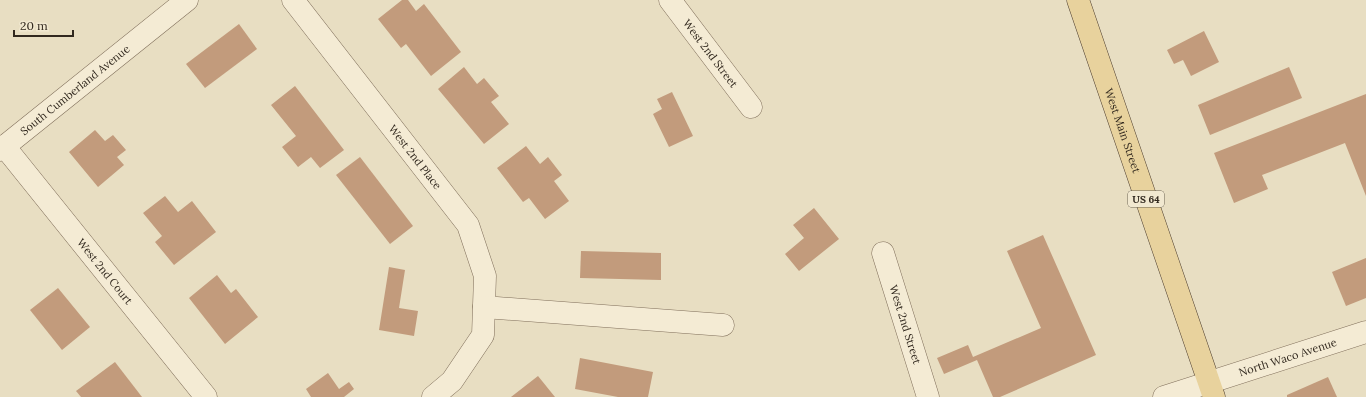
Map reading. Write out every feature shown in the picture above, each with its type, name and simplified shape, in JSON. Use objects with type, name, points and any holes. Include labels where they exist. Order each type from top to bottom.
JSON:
[{"type":"main road","name":"West Main Street","points":[[1078,0],[1211,389]]},
{"type":"street","name":"South Cumberland Avenue","points":[[2,148],[187,0]]},
{"type":"street","name":"West 2nd Place","points":[[293,0],[468,225],[485,276],[483,335],[452,381],[433,397]]},
{"type":"street","name":"West 2nd Street","points":[[670,0],[751,107]]},
{"type":"street","name":"West 2nd Court","points":[[2,148],[206,397]]},
{"type":"street","name":"West 2nd Street","points":[[883,253],[928,397]]},
{"type":"street","points":[[484,307],[723,325]]},
{"type":"street","name":"North Waco Avenue","points":[[1164,397],[1211,389],[1366,332]]},
{"type":"building","points":[[402,0],[408,0],[416,11],[424,4],[461,52],[431,76],[406,44],[401,48],[378,19]]},
{"type":"building","points":[[239,24],[257,49],[205,88],[186,64]]},
{"type":"building","points":[[1204,31],[1219,62],[1191,76],[1183,60],[1174,64],[1167,50]]},
{"type":"building","points":[[464,67],[477,84],[484,78],[499,96],[491,102],[509,124],[484,144],[438,89]]},
{"type":"building","points":[[1289,67],[1302,98],[1210,135],[1198,105]]},
{"type":"building","points":[[295,86],[344,150],[320,168],[311,157],[298,167],[282,147],[296,136],[271,105]]},
{"type":"building","points":[[672,92],[693,136],[669,147],[653,114],[662,109],[657,99]]},
{"type":"building","points":[[1366,94],[1366,196],[1345,143],[1262,175],[1268,189],[1234,203],[1214,153]]},
{"type":"building","points":[[95,130],[105,141],[113,135],[126,150],[117,157],[124,165],[98,187],[69,152]]},
{"type":"building","points":[[526,146],[540,164],[548,157],[562,175],[554,181],[569,201],[545,219],[529,198],[523,202],[497,168]]},
{"type":"building","points":[[360,157],[413,226],[390,244],[336,175]]},
{"type":"building","points":[[165,196],[178,212],[192,201],[216,232],[174,265],[155,242],[162,236],[143,213]]},
{"type":"building","points":[[814,208],[839,239],[799,271],[785,254],[804,238],[793,225]]},
{"type":"building","points":[[1043,235],[1096,355],[1000,397],[993,397],[977,360],[944,374],[937,358],[968,345],[973,357],[1041,328],[1007,251]]},
{"type":"building","points":[[581,251],[661,253],[661,280],[580,278]]},
{"type":"building","points":[[1366,258],[1366,298],[1346,306],[1332,272]]},
{"type":"building","points":[[389,267],[405,270],[399,308],[418,311],[414,336],[379,330]]},
{"type":"building","points":[[217,275],[231,293],[236,289],[258,317],[225,344],[189,298]]},
{"type":"building","points":[[58,288],[90,327],[62,350],[30,310]]},
{"type":"building","points":[[580,358],[653,372],[648,397],[618,397],[575,389]]},
{"type":"building","points":[[115,362],[142,397],[81,397],[76,391]]},
{"type":"building","points":[[328,373],[339,389],[349,382],[354,389],[344,397],[311,397],[306,389]]},
{"type":"building","points":[[538,376],[555,397],[511,397]]},
{"type":"building","points":[[1328,377],[1337,397],[1287,397],[1287,395]]}]
